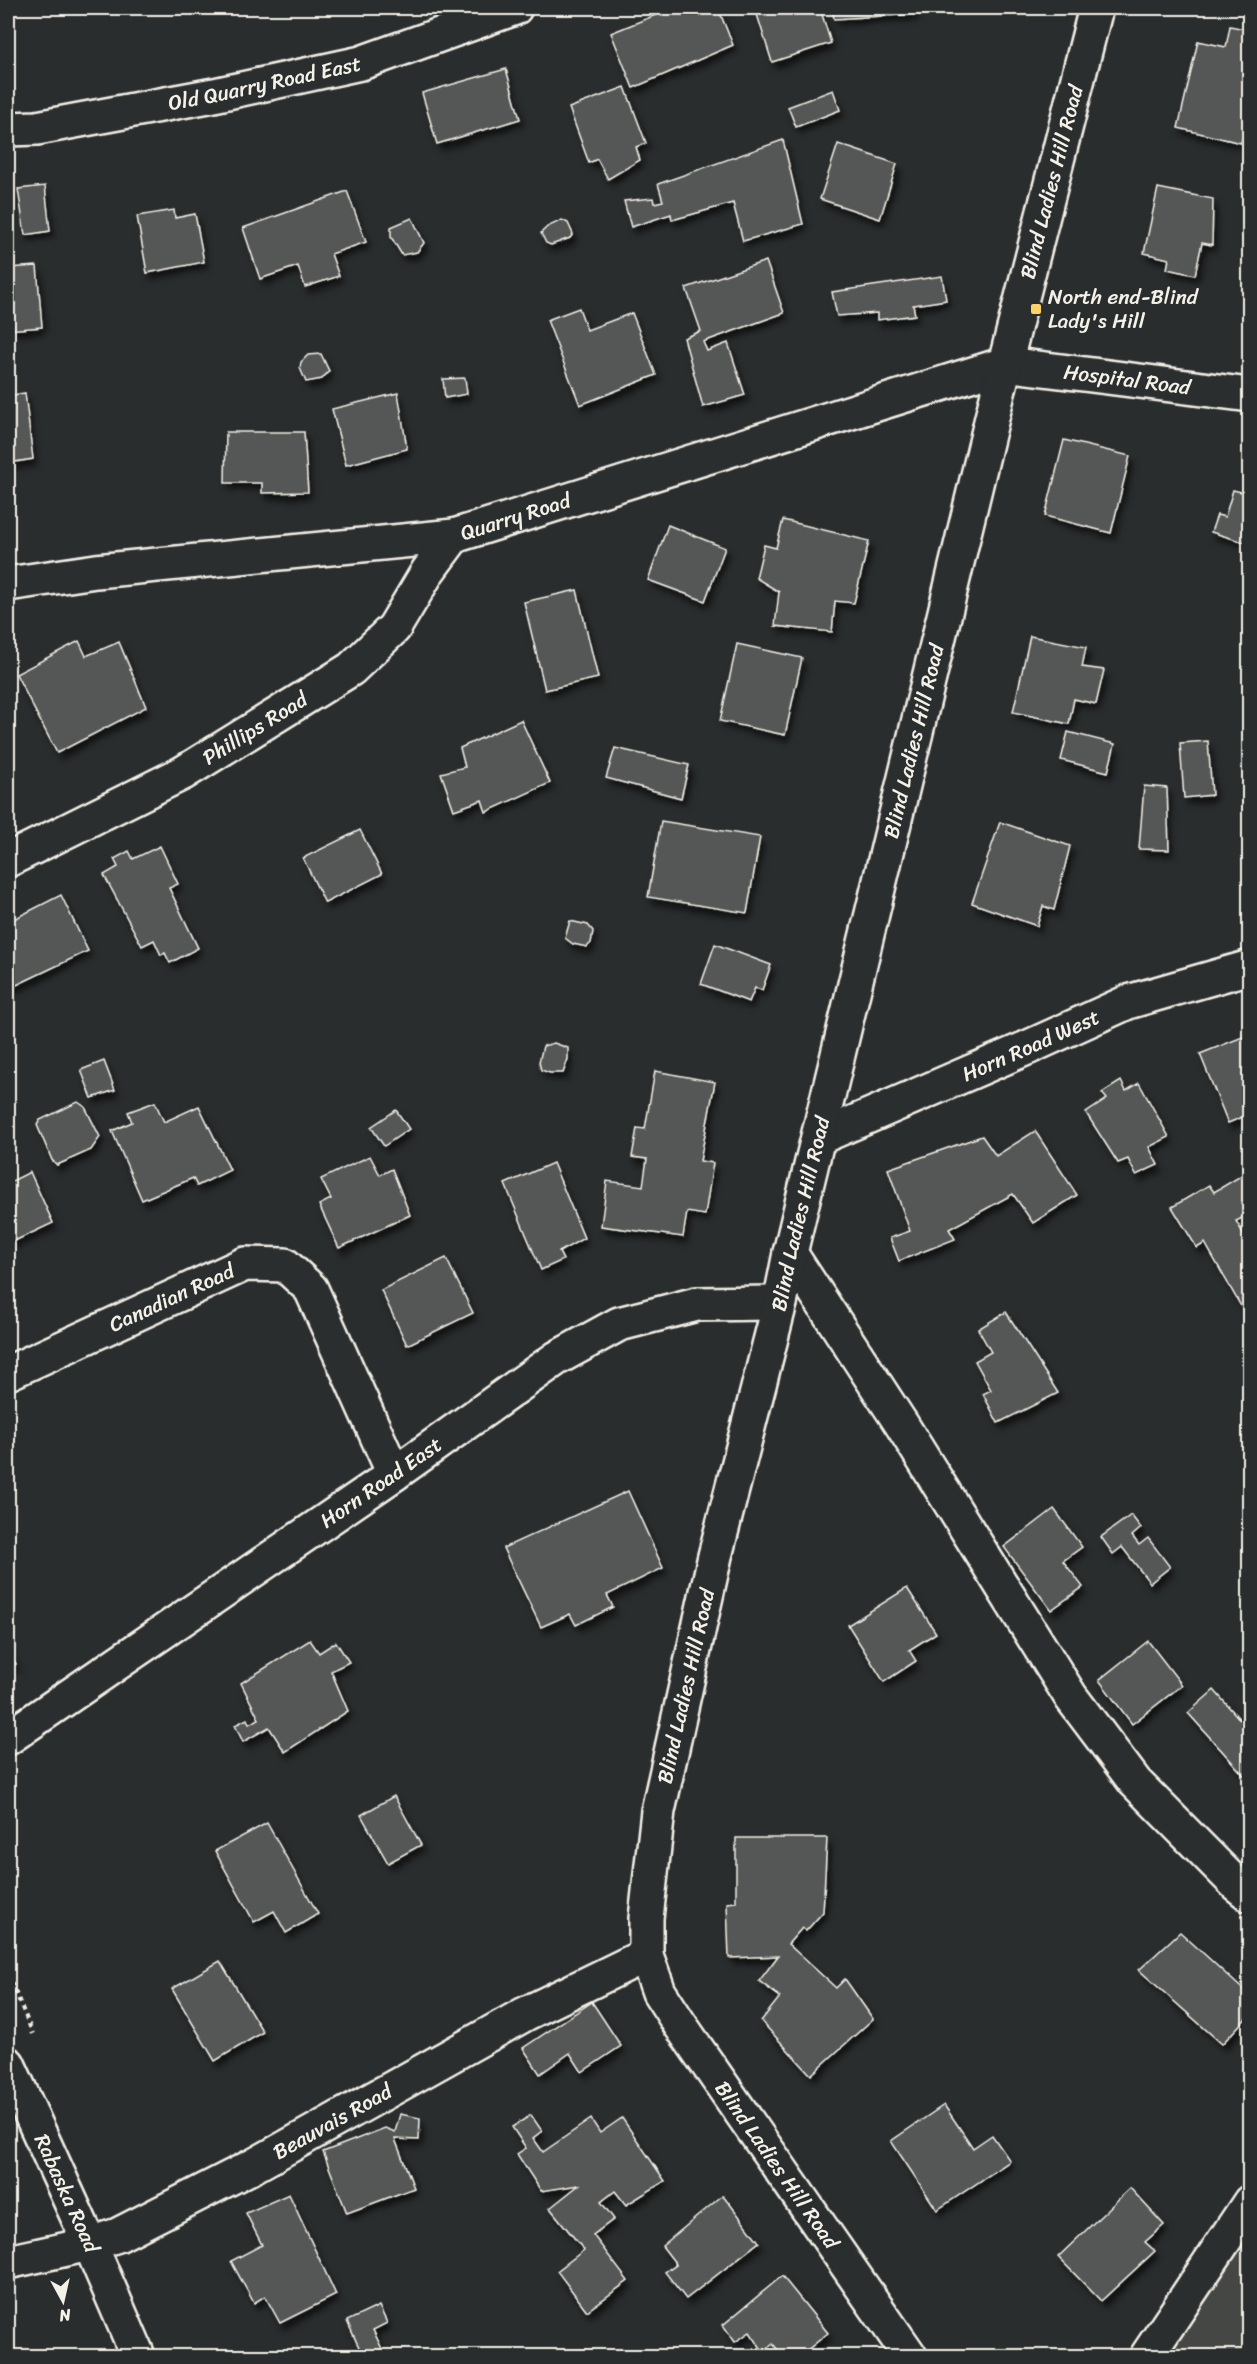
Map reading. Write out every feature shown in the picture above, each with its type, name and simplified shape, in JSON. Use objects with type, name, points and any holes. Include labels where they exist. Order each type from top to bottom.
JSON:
[{"type":"street","name":"Old Quarry Road East","points":[[8,129],[37,128],[214,95],[361,63],[515,8]]},
{"type":"street","name":"Blind Ladies Hill Road","points":[[910,2356],[678,2023],[659,1992],[646,1955],[646,1918],[658,1811],[715,1556],[780,1303],[790,1252],[1005,364],[1096,8]]},
{"type":"street","name":"Hospital Road","points":[[1005,364],[1250,395]]},
{"type":"street","name":"Quarry Road","points":[[8,584],[96,571],[454,536],[1005,364]]},
{"type":"street","name":"Phillips Road","points":[[8,860],[183,773],[351,669],[394,628],[428,571],[454,536]]},
{"type":"street","name":"Horn Road West","points":[[818,1137],[1128,1002],[1250,967]]},
{"type":"street","points":[[790,1252],[902,1425],[1071,1697],[1135,1782],[1236,1884],[1250,1895]]},
{"type":"street","name":"Canadian Road","points":[[8,1374],[245,1264],[285,1265],[311,1289],[394,1474]]},
{"type":"street","name":"Horn Road East","points":[[8,1738],[394,1474],[557,1358],[619,1324],[697,1304],[780,1303]]},
{"type":"street","name":"Beauvais Road","points":[[8,2262],[90,2244],[118,2235],[255,2165],[525,2014],[646,1955]]},
{"type":"street","name":"Rabaska Road","points":[[8,2064],[138,2356]]},
{"type":"street","points":[[1147,2356],[1250,2202]]},
{"type":"shaded area","points":[[1249,2202],[1249,2356],[1147,2356]]},
{"type":"building","points":[[673,8],[718,8],[733,45],[633,88],[611,33]]},
{"type":"building","points":[[755,8],[820,8],[831,43],[772,62]]},
{"type":"building","points":[[832,8],[914,8],[915,14],[834,19]]},
{"type":"building","points":[[1230,26],[1250,30],[1250,108],[1241,143],[1178,128],[1198,41],[1226,47]]},
{"type":"building","points":[[506,69],[520,119],[437,144],[422,93]]},
{"type":"building","points":[[625,87],[646,143],[636,147],[640,160],[608,179],[597,159],[589,163],[569,108]]},
{"type":"building","points":[[833,90],[840,110],[796,127],[788,107]]},
{"type":"building","points":[[783,140],[803,224],[743,241],[733,203],[672,220],[671,214],[631,227],[624,201],[653,198],[654,203],[663,201],[658,184]]},
{"type":"building","points":[[838,144],[897,164],[880,219],[820,199]]},
{"type":"building","points":[[45,186],[50,231],[25,235],[18,189]]},
{"type":"building","points":[[1158,188],[1213,199],[1212,245],[1202,243],[1195,275],[1167,269],[1169,259],[1144,253]]},
{"type":"building","points":[[347,191],[366,242],[331,254],[339,276],[305,287],[298,266],[260,279],[243,228]]},
{"type":"building","points":[[174,210],[175,218],[195,214],[204,262],[147,273],[137,216]]},
{"type":"building","points":[[412,218],[424,243],[417,252],[402,255],[391,237],[391,227]]},
{"type":"building","points":[[562,220],[568,223],[573,234],[570,238],[551,245],[546,243],[541,233],[547,227]]},
{"type":"building","points":[[766,261],[784,313],[703,342],[707,351],[728,343],[745,395],[703,407],[684,338],[701,331],[686,288]]},
{"type":"building","points":[[37,266],[42,327],[8,330],[8,268]]},
{"type":"building","points":[[942,276],[946,300],[913,305],[915,315],[877,320],[877,313],[837,316],[832,292]]},
{"type":"building","points":[[579,308],[587,330],[632,313],[656,375],[580,405],[547,320]]},
{"type":"building","points":[[321,354],[329,371],[322,379],[306,382],[300,368],[301,362],[308,355]]},
{"type":"building","points":[[465,378],[467,394],[445,398],[443,379]]},
{"type":"building","points":[[25,393],[33,459],[8,463],[8,396]]},
{"type":"building","points":[[398,393],[407,449],[346,465],[332,409]]},
{"type":"building","points":[[226,432],[304,432],[308,492],[262,493],[262,483],[225,483]]},
{"type":"building","points":[[1064,440],[1130,456],[1111,533],[1045,516]]},
{"type":"building","points":[[1233,490],[1250,494],[1250,544],[1211,532],[1217,515],[1225,517]]},
{"type":"building","points":[[783,520],[869,541],[854,603],[835,601],[832,632],[775,626],[779,592],[756,578],[764,545],[776,548]]},
{"type":"building","points":[[668,525],[725,548],[705,601],[648,580]]},
{"type":"building","points":[[577,590],[598,678],[545,690],[524,602]]},
{"type":"building","points":[[1030,636],[1086,647],[1082,667],[1104,670],[1096,704],[1074,699],[1069,724],[1013,712]]},
{"type":"building","points":[[79,641],[86,656],[119,642],[146,707],[57,753],[16,674]]},
{"type":"building","points":[[737,644],[802,658],[785,735],[720,721]]},
{"type":"building","points":[[521,720],[550,783],[486,812],[482,800],[454,810],[441,773],[465,767],[460,748]]},
{"type":"building","points":[[1068,732],[1115,744],[1108,772],[1061,760]]},
{"type":"building","points":[[1208,741],[1212,795],[1184,798],[1180,743]]},
{"type":"building","points":[[615,748],[689,765],[681,798],[606,778]]},
{"type":"building","points":[[1144,786],[1167,788],[1169,850],[1139,849]]},
{"type":"building","points":[[661,821],[760,837],[747,913],[648,897]]},
{"type":"building","points":[[1000,822],[1070,846],[1054,910],[1043,906],[1037,926],[972,903]]},
{"type":"building","points":[[360,830],[382,874],[325,903],[303,858]]},
{"type":"building","points":[[1250,833],[1250,857],[1244,835]]},
{"type":"building","points":[[160,846],[178,884],[169,888],[198,948],[170,963],[165,953],[161,955],[154,940],[142,946],[104,875],[118,867],[114,859],[129,851],[133,859]]},
{"type":"building","points":[[61,895],[88,951],[8,989],[8,922]]},
{"type":"building","points":[[570,921],[588,925],[593,931],[591,943],[587,947],[573,944],[565,938]]},
{"type":"building","points":[[715,944],[771,965],[762,990],[755,988],[749,1002],[701,984]]},
{"type":"building","points":[[1250,1034],[1250,1114],[1228,1123],[1200,1054]]},
{"type":"building","points":[[554,1043],[568,1048],[568,1059],[563,1073],[541,1070],[539,1062],[543,1046]]},
{"type":"building","points":[[104,1061],[115,1090],[92,1098],[81,1070]]},
{"type":"building","points":[[655,1071],[715,1082],[700,1161],[713,1163],[705,1215],[687,1212],[683,1237],[601,1226],[607,1181],[643,1186],[647,1159],[632,1157],[637,1128],[645,1129]]},
{"type":"building","points":[[1121,1081],[1126,1091],[1139,1083],[1169,1137],[1149,1147],[1158,1165],[1136,1175],[1128,1159],[1118,1163],[1086,1113],[1107,1099],[1102,1093]]},
{"type":"building","points":[[78,1102],[85,1107],[100,1137],[91,1150],[57,1165],[52,1160],[37,1125],[40,1120]]},
{"type":"building","points":[[155,1102],[164,1122],[199,1106],[230,1170],[197,1186],[193,1178],[142,1200],[112,1131],[132,1122],[128,1112]]},
{"type":"building","points":[[396,1110],[409,1129],[384,1146],[371,1127]]},
{"type":"building","points":[[1035,1131],[1077,1195],[1033,1223],[1013,1194],[949,1229],[955,1239],[899,1261],[890,1238],[910,1231],[888,1169],[982,1136],[996,1156]]},
{"type":"building","points":[[370,1156],[380,1175],[392,1169],[410,1215],[339,1248],[319,1205],[331,1199],[321,1179]]},
{"type":"building","points":[[553,1163],[584,1238],[559,1252],[563,1260],[541,1270],[505,1184]]},
{"type":"building","points":[[1249,1171],[1250,1214],[1236,1221],[1250,1245],[1250,1313],[1246,1315],[1205,1243],[1197,1248],[1172,1207],[1209,1185],[1214,1192]]},
{"type":"building","points":[[30,1172],[53,1223],[8,1244],[8,1183]]},
{"type":"building","points":[[446,1258],[473,1313],[407,1345],[381,1290]]},
{"type":"building","points":[[1006,1312],[1058,1393],[998,1423],[983,1394],[991,1390],[975,1361],[991,1352],[978,1329]]},
{"type":"building","points":[[628,1491],[663,1568],[607,1595],[613,1607],[576,1625],[570,1614],[541,1627],[503,1548]]},
{"type":"building","points":[[1054,1509],[1082,1547],[1063,1561],[1083,1587],[1051,1610],[1004,1547]]},
{"type":"building","points":[[1131,1515],[1141,1528],[1132,1536],[1139,1545],[1148,1538],[1170,1567],[1150,1583],[1122,1547],[1113,1554],[1101,1537]]},
{"type":"building","points":[[907,1588],[936,1633],[909,1650],[916,1661],[884,1682],[848,1625]]},
{"type":"building","points":[[310,1640],[319,1653],[336,1642],[349,1662],[331,1671],[348,1711],[285,1752],[269,1727],[243,1742],[235,1725],[247,1719],[249,1724],[259,1719],[241,1683]]},
{"type":"building","points":[[1148,1641],[1182,1685],[1132,1724],[1099,1680]]},
{"type":"building","points":[[8,1650],[16,1664],[8,1669]]},
{"type":"building","points":[[1214,1690],[1250,1731],[1250,1782],[1188,1713]]},
{"type":"building","points":[[394,1796],[421,1845],[388,1863],[361,1815]]},
{"type":"building","points":[[267,1823],[318,1914],[286,1933],[274,1911],[254,1922],[215,1851]]},
{"type":"building","points":[[736,1838],[827,1838],[823,1912],[806,1931],[802,1928],[788,1944],[836,1988],[845,1979],[873,2019],[811,2075],[761,2021],[780,1997],[759,1981],[778,1956],[729,1958],[727,1903],[736,1902]]},
{"type":"building","points":[[1180,1932],[1250,1996],[1250,2014],[1222,2044],[1139,1970]]},
{"type":"building","points":[[220,1961],[263,2032],[215,2061],[172,1989]]},
{"type":"building","points":[[592,2002],[621,2046],[582,2072],[570,2053],[540,2074],[523,2048]]},
{"type":"building","points":[[944,2105],[973,2148],[992,2135],[1010,2161],[937,2210],[891,2141]]},
{"type":"building","points":[[400,2114],[420,2118],[419,2140],[395,2139],[414,2188],[347,2213],[323,2152],[385,2128],[395,2132]]},
{"type":"building","points":[[531,2115],[542,2131],[533,2138],[543,2152],[591,2119],[600,2133],[622,2118],[665,2181],[626,2205],[615,2191],[601,2202],[614,2219],[593,2235],[628,2281],[587,2311],[557,2271],[584,2250],[550,2208],[579,2185],[541,2191],[517,2154],[526,2148],[512,2127]]},
{"type":"building","points":[[1130,2188],[1164,2225],[1145,2242],[1155,2251],[1101,2301],[1058,2257]]},
{"type":"building","points":[[289,2194],[336,2295],[280,2323],[265,2296],[254,2303],[231,2261],[262,2245],[246,2213]]},
{"type":"building","points":[[723,2195],[759,2242],[686,2299],[665,2272],[676,2264],[662,2246]]},
{"type":"building","points":[[782,2276],[828,2333],[800,2356],[783,2356],[773,2344],[763,2351],[750,2332],[735,2342],[723,2325]]},
{"type":"building","points":[[379,2306],[387,2323],[373,2330],[384,2353],[377,2356],[363,2356],[347,2321]]},
{"type":"place","name":"North end-Blind Lady's Hill","points":[[1036,309]]}]
